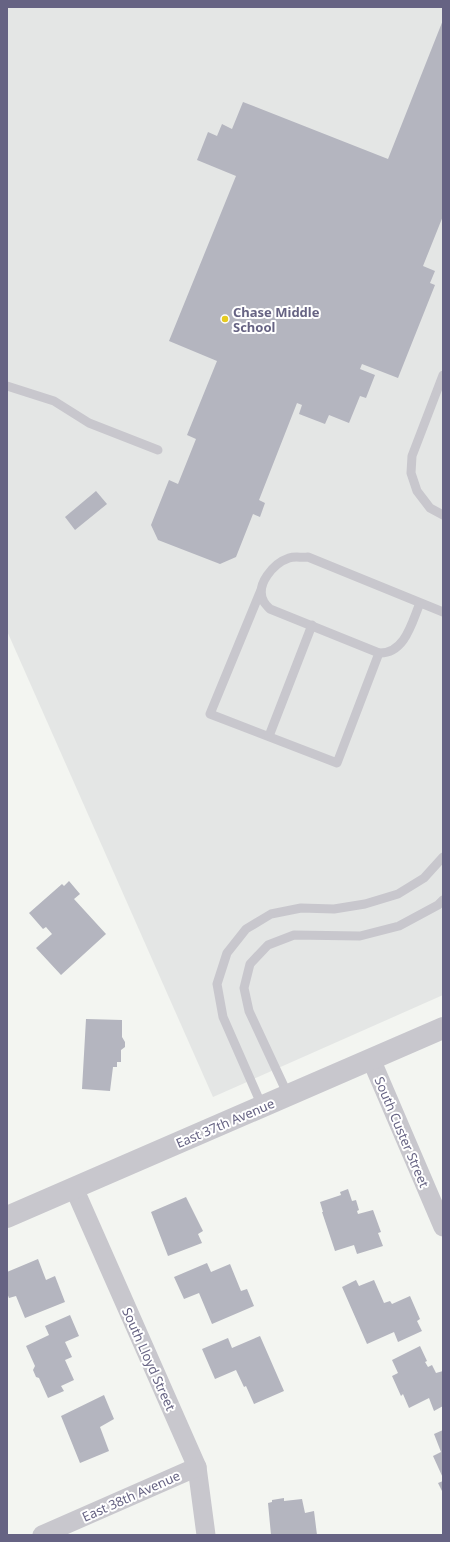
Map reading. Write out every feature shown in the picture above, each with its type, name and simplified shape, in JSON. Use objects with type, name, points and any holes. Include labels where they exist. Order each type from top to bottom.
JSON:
[{"type":"street","name":"East 37th Avenue","points":[[7,1217],[443,1028]]},
{"type":"street","name":"South Custer Street","points":[[371,1059],[443,1227]]},
{"type":"street","name":"South Lloyd Street","points":[[74,1188],[197,1467],[206,1535]]},
{"type":"street","name":"East 38th Avenue","points":[[42,1535],[197,1467]]},
{"type":"lane","points":[[443,375],[412,456],[411,473],[417,491],[430,508],[443,515]]},
{"type":"lane","points":[[7,386],[54,401],[89,423],[158,450]]},
{"type":"lane","points":[[380,653],[337,763],[210,714],[266,577],[276,566],[290,558],[308,557],[443,612]]},
{"type":"lane","points":[[261,590],[263,602],[270,608],[380,653],[388,653],[396,649],[404,639],[420,603]]},
{"type":"lane","points":[[269,736],[312,625]]},
{"type":"lane","points":[[262,1106],[223,1017],[217,984],[227,952],[246,930],[271,914],[302,908],[334,908],[350,906],[398,894],[424,878],[443,857]]},
{"type":"lane","points":[[288,1096],[249,1011],[244,988],[250,964],[268,945],[294,935],[360,936],[400,926],[438,905],[443,900]]},
{"type":"shaded area","name":"Chase Middle School","points":[[7,7],[443,7],[443,995],[213,1097],[7,631]]},
{"type":"building","points":[[443,20],[443,216],[423,266],[435,271],[430,283],[435,285],[398,378],[362,364],[360,369],[375,375],[366,398],[360,396],[349,423],[329,415],[325,424],[299,414],[302,405],[297,403],[259,500],[265,503],[260,517],[253,514],[236,557],[220,564],[158,540],[151,525],[169,480],[178,484],[196,439],[187,435],[217,361],[169,341],[236,176],[197,160],[208,132],[217,136],[222,124],[232,129],[243,102],[388,159]]},
{"type":"building","points":[[96,491],[107,504],[75,530],[65,517]]},
{"type":"building","points":[[69,881],[80,894],[74,899],[106,934],[61,975],[36,948],[52,934],[46,927],[43,929],[29,913],[62,884],[64,886]]},
{"type":"building","points":[[86,1019],[122,1020],[122,1037],[125,1042],[125,1047],[121,1050],[121,1062],[117,1062],[117,1067],[113,1067],[110,1091],[82,1089]]},
{"type":"building","points":[[348,1189],[352,1201],[356,1200],[359,1210],[357,1211],[358,1214],[373,1210],[381,1232],[378,1233],[383,1246],[357,1254],[354,1245],[335,1251],[320,1202],[341,1195],[340,1192]]},
{"type":"building","points":[[186,1197],[203,1231],[198,1234],[202,1243],[168,1256],[151,1212]]},
{"type":"building","points":[[38,1259],[46,1280],[55,1276],[65,1302],[25,1318],[16,1296],[9,1298],[7,1293],[7,1272]]},
{"type":"building","points":[[207,1263],[211,1272],[230,1264],[241,1291],[247,1289],[254,1306],[212,1324],[199,1293],[184,1299],[174,1277]]},
{"type":"building","points":[[356,1280],[359,1286],[374,1280],[384,1303],[390,1301],[392,1304],[410,1296],[420,1319],[417,1321],[422,1331],[398,1342],[394,1332],[367,1344],[342,1287]]},
{"type":"building","points":[[70,1315],[79,1336],[65,1342],[72,1357],[65,1360],[74,1380],[61,1386],[64,1391],[48,1398],[39,1378],[36,1377],[33,1370],[35,1366],[26,1346],[49,1335],[45,1326]]},
{"type":"building","points":[[260,1336],[284,1391],[254,1404],[246,1386],[244,1387],[236,1370],[215,1379],[202,1349],[228,1338],[232,1348]]},
{"type":"building","points":[[420,1346],[427,1361],[425,1362],[428,1367],[432,1365],[436,1373],[443,1371],[443,1406],[434,1411],[429,1398],[409,1408],[403,1394],[401,1396],[392,1376],[398,1373],[392,1360]]},
{"type":"building","points":[[104,1395],[114,1419],[100,1427],[109,1451],[80,1463],[61,1416]]},
{"type":"building","points":[[443,1430],[443,1478],[433,1456],[441,1452],[434,1434]]},
{"type":"building","points":[[443,1481],[443,1493],[438,1483]]},
{"type":"building","points":[[284,1498],[284,1501],[302,1499],[305,1513],[314,1511],[317,1535],[271,1535],[268,1503],[272,1502],[272,1500]]},
{"type":"place","name":"Chase Middle School","points":[[225,319]]}]
